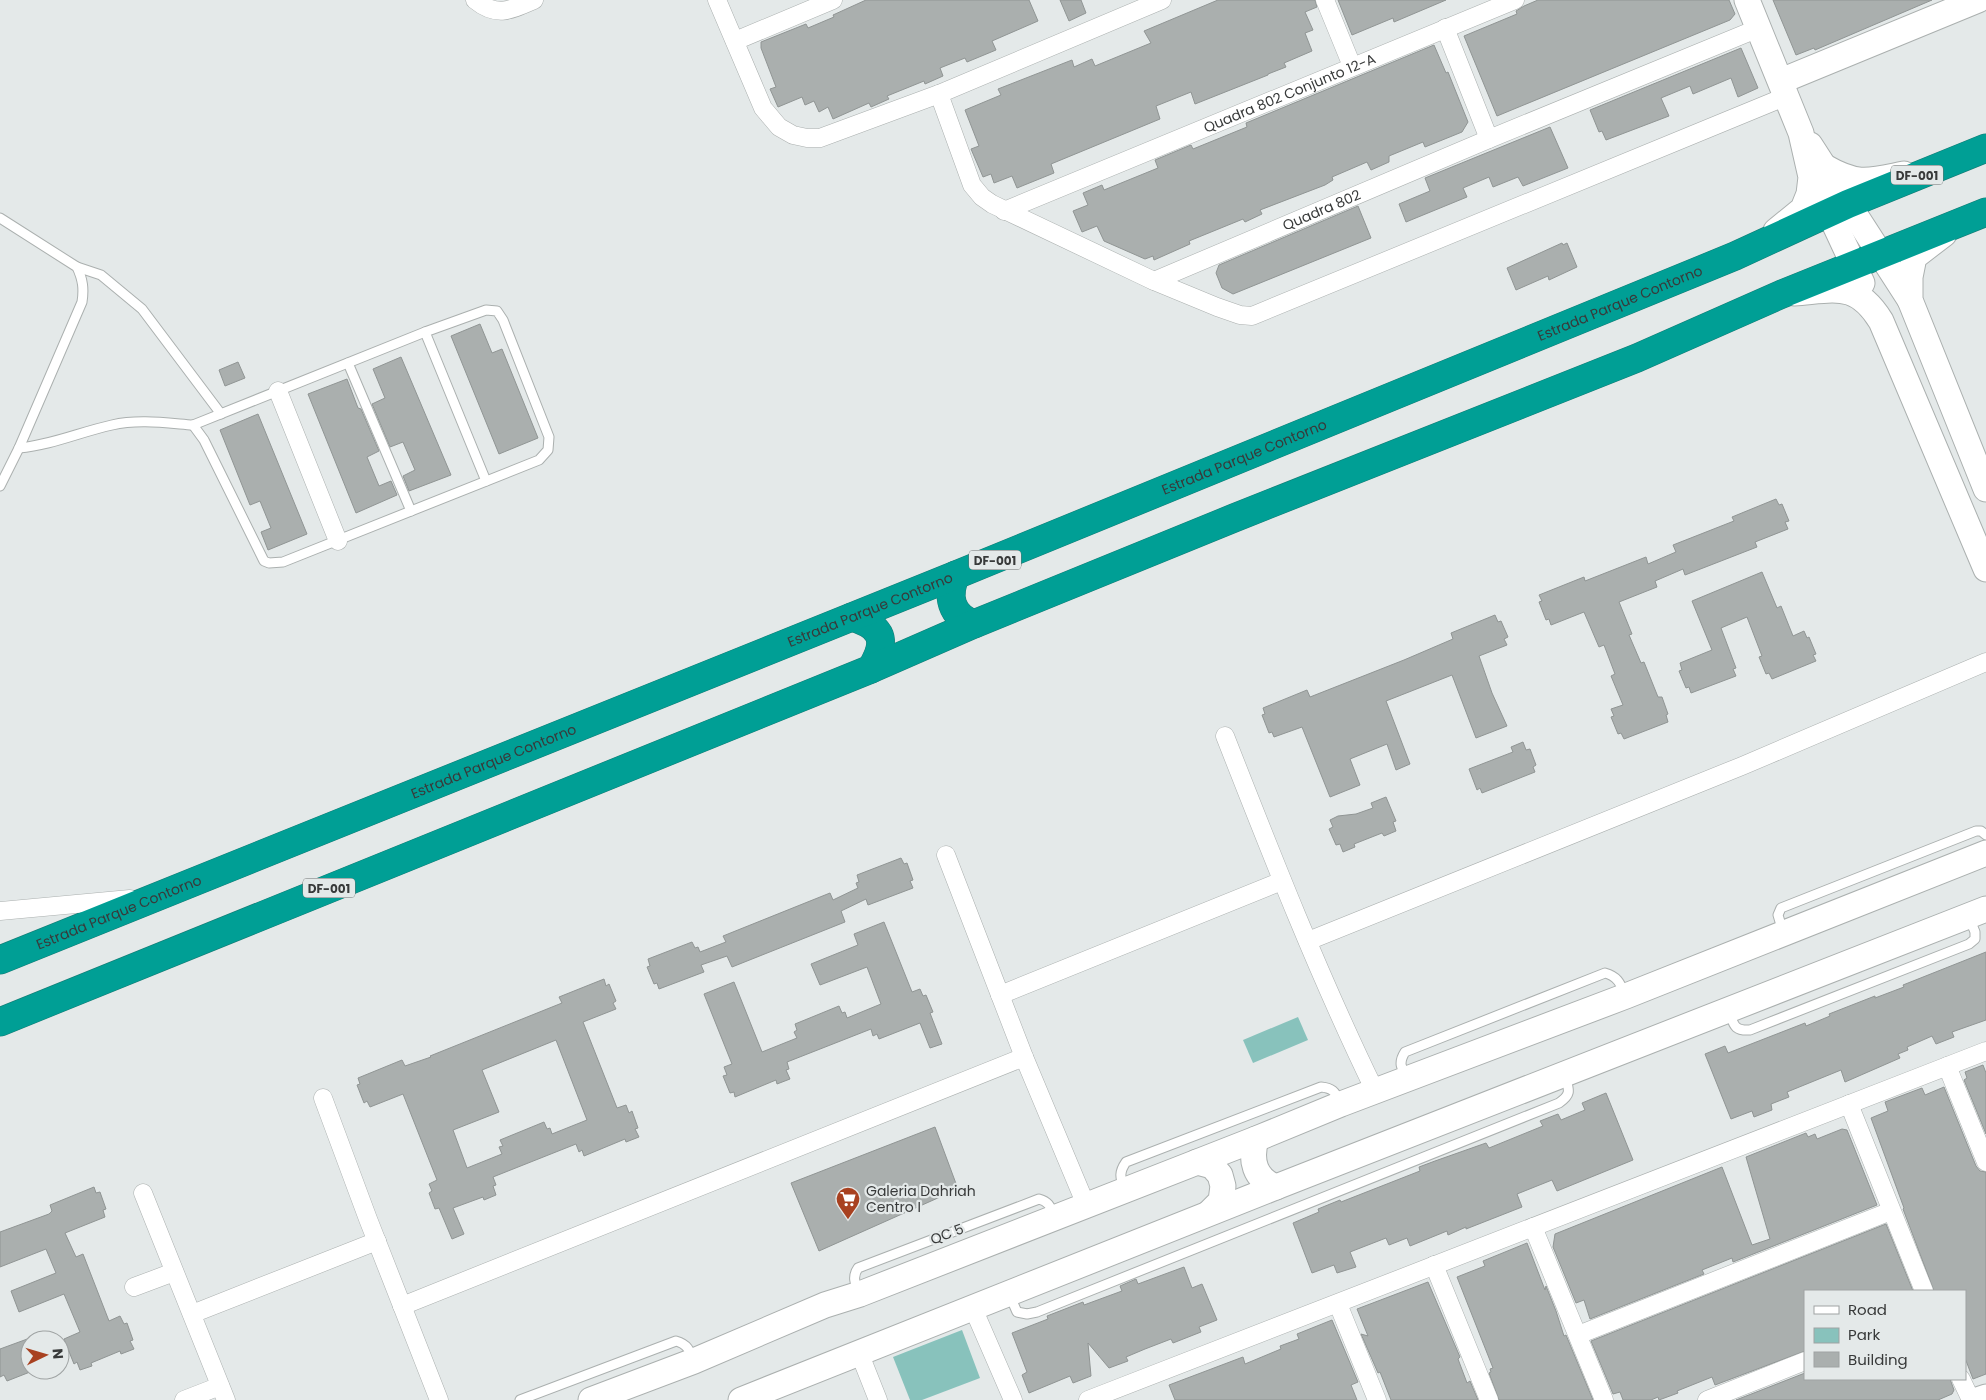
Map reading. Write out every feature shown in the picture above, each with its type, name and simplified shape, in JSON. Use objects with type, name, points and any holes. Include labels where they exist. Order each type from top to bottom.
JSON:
[{"type":"highway","name":"Estrada Parque Contorno","points":[[0,960],[956,576],[1726,259],[1931,169],[1986,148]]},
{"type":"highway","name":"DF-001","points":[[0,1022],[871,669],[974,624],[1243,514],[1638,358],[1782,294],[1986,212]]},
{"type":"highway","points":[[956,576],[951,593],[954,610],[960,617],[974,624]]},
{"type":"highway","points":[[852,617],[868,622],[878,632],[881,639],[878,658],[871,669]]},
{"type":"main road","points":[[1747,0],[1801,132],[1817,168],[1839,209],[1854,266],[1873,307],[1882,321],[1986,569]]},
{"type":"main road","points":[[1784,88],[1978,0]]},
{"type":"main road","points":[[1817,168],[1856,181],[1873,180],[1931,169]]},
{"type":"main road","points":[[1761,243],[1803,209],[1817,168]]},
{"type":"main road","points":[[1839,209],[1881,255],[1910,300],[1986,489]]},
{"type":"main road","points":[[1910,300],[1910,277],[1914,257],[1957,224]]},
{"type":"main road","points":[[1782,294],[1845,289],[1862,298],[1873,307]]},
{"type":"main road","points":[[591,1400],[694,1361],[825,1304],[860,1294],[1125,1191],[1341,1104],[1626,996],[1986,853]]},
{"type":"main road","points":[[741,1400],[1210,1212],[1977,912]]},
{"type":"main road","points":[[1256,1139],[1252,1153],[1259,1175],[1265,1183],[1276,1186]]},
{"type":"main road","points":[[1197,1162],[1212,1166],[1220,1175],[1222,1186],[1221,1201],[1210,1212]]},
{"type":"main road","points":[[1977,1400],[1986,1397]]},
{"type":"street","points":[[475,0],[481,5],[498,12],[510,11],[534,0]]},
{"type":"street","points":[[717,0],[763,108],[779,128],[807,138],[820,138],[939,94],[1162,0]]},
{"type":"street","points":[[735,41],[833,0]]},
{"type":"street","points":[[1325,0],[1352,66]]},
{"type":"street","name":"Quadra 802 Conjunto 12-A","points":[[1004,211],[1515,0]]},
{"type":"street","points":[[1445,28],[1489,138],[1759,28]]},
{"type":"street","points":[[939,94],[972,185],[982,197],[1004,211],[1154,281],[1224,310],[1240,315],[1252,316],[1784,88]]},
{"type":"street","name":"Quadra 802","points":[[1154,281],[1489,138]]},
{"type":"street","points":[[278,391],[338,541]]},
{"type":"street","points":[[1308,941],[1742,766],[1986,662]]},
{"type":"street","points":[[1226,736],[1282,881],[1336,1012],[1375,1091]]},
{"type":"street","points":[[946,855],[1024,1057],[1086,1205]]},
{"type":"street","points":[[1000,995],[1282,881]]},
{"type":"street","points":[[0,911],[155,897]]},
{"type":"street","points":[[1088,1400],[1986,1051]]},
{"type":"street","points":[[402,1306],[1024,1057]]},
{"type":"street","points":[[1947,1066],[1986,1162]]},
{"type":"street","points":[[323,1098],[439,1400]]},
{"type":"street","points":[[1848,1104],[1924,1290]]},
{"type":"street","points":[[143,1192],[223,1393],[184,1400]]},
{"type":"street","points":[[1578,1335],[1891,1211]]},
{"type":"street","points":[[1533,1227],[1604,1400]]},
{"type":"street","points":[[192,1314],[377,1241]]},
{"type":"street","points":[[1434,1265],[1489,1400]]},
{"type":"street","points":[[134,1287],[174,1272]]},
{"type":"street","points":[[1338,1304],[1377,1400]]},
{"type":"street","points":[[973,1308],[1013,1400]]},
{"type":"street","points":[[859,1352],[878,1400]]},
{"type":"street","points":[[1707,1400],[1804,1361]]},
{"type":"street","points":[[1962,1380],[1971,1400]]},
{"type":"lane","points":[[0,218],[77,267],[101,274],[142,309],[221,414]]},
{"type":"lane","points":[[0,486],[19,448],[82,302],[84,288],[82,277],[77,267]]},
{"type":"lane","points":[[19,448],[42,446],[126,422],[193,425],[425,332],[486,310],[497,311],[503,320],[549,437],[548,450],[539,460],[283,562],[269,563],[264,561],[204,440],[193,425]]},
{"type":"lane","points":[[425,332],[486,481]]},
{"type":"lane","points":[[348,363],[411,511]]},
{"type":"lane","points":[[1784,933],[1778,916],[1781,908],[1976,831],[1981,831],[1986,835]]},
{"type":"lane","points":[[1008,1294],[1017,1312],[1027,1314],[1037,1312],[1559,1104],[1567,1098],[1569,1090],[1564,1074]]},
{"type":"lane","points":[[1125,1191],[1120,1177],[1120,1169],[1126,1162],[1320,1087],[1330,1088],[1336,1093],[1341,1104]]},
{"type":"lane","points":[[520,1400],[676,1341],[683,1343],[689,1348],[694,1361]]},
{"type":"green space","points":[[1298,1017],[1308,1040],[1253,1063],[1243,1040]]},
{"type":"green space","points":[[962,1330],[980,1378],[922,1400],[910,1400],[893,1357]]},
{"type":"building","points":[[866,0],[1029,0],[1038,21],[992,41],[996,50],[967,62],[965,58],[940,68],[943,76],[925,84],[924,81],[887,96],[889,99],[871,107],[869,103],[833,119],[828,107],[819,112],[814,101],[805,105],[802,97],[778,107],[770,89],[776,87],[761,48],[761,42],[806,24],[808,28]]},
{"type":"building","points":[[1060,0],[1081,0],[1086,13],[1069,21]]},
{"type":"building","points":[[1218,0],[1315,0],[1317,7],[1305,12],[1313,30],[1305,33],[1312,51],[1284,63],[1286,67],[1195,104],[1191,92],[1156,106],[1160,119],[1051,164],[1054,173],[1017,188],[1012,176],[994,183],[991,174],[983,177],[971,149],[979,146],[965,110],[1001,95],[998,89],[1072,60],[1074,67],[1092,59],[1095,66],[1151,43],[1144,31]]},
{"type":"building","points":[[1338,0],[1446,0],[1394,22],[1393,18],[1352,35]]},
{"type":"building","points":[[1538,0],[1729,0],[1735,14],[1730,20],[1497,116],[1464,36],[1517,14],[1516,11]]},
{"type":"building","points":[[1773,0],[1932,0],[1815,50],[1814,48],[1796,55]]},
{"type":"building","points":[[1434,45],[1446,73],[1448,72],[1468,122],[1462,132],[1425,147],[1423,142],[1389,156],[1389,162],[1371,170],[1367,162],[1332,177],[1333,180],[1325,185],[1260,210],[1262,214],[1245,222],[1243,219],[1189,241],[1190,244],[1154,260],[1153,256],[1145,259],[1104,241],[1097,226],[1082,232],[1073,211],[1088,205],[1083,193],[1102,185],[1104,190],[1158,168],[1155,160],[1191,145],[1193,149],[1247,127],[1246,123]]},
{"type":"building","points":[[1741,48],[1758,88],[1738,97],[1731,78],[1693,94],[1690,86],[1661,98],[1669,116],[1606,140],[1602,131],[1599,132],[1590,110]]},
{"type":"building","points":[[1550,127],[1568,168],[1523,186],[1518,177],[1493,187],[1489,177],[1463,188],[1467,197],[1406,222],[1399,204],[1430,191],[1425,178]]},
{"type":"building","points":[[1358,206],[1371,238],[1233,294],[1222,288],[1216,273],[1219,265]]},
{"type":"building","points":[[1562,243],[1563,245],[1567,243],[1577,267],[1549,280],[1548,276],[1516,290],[1507,268]]},
{"type":"building","points":[[480,324],[492,353],[502,349],[538,438],[499,454],[451,336]]},
{"type":"building","points":[[401,357],[451,475],[409,491],[403,476],[415,470],[403,442],[390,447],[372,404],[385,398],[373,369]]},
{"type":"building","points":[[238,362],[245,378],[225,386],[219,370]]},
{"type":"building","points":[[347,379],[358,408],[361,409],[379,451],[367,457],[379,486],[391,481],[397,495],[356,513],[308,394]]},
{"type":"building","points":[[258,414],[307,534],[268,550],[261,532],[271,528],[260,501],[250,505],[220,430]]},
{"type":"building","points":[[1776,499],[1779,505],[1782,504],[1789,521],[1785,522],[1788,529],[1755,542],[1757,547],[1685,575],[1683,569],[1655,581],[1657,587],[1619,602],[1632,634],[1629,635],[1641,663],[1644,662],[1658,697],[1662,697],[1668,714],[1666,715],[1668,722],[1624,739],[1621,733],[1618,734],[1611,717],[1614,716],[1611,709],[1623,705],[1611,676],[1615,674],[1604,645],[1599,647],[1584,612],[1551,625],[1549,619],[1546,620],[1539,602],[1542,601],[1539,595],[1584,577],[1585,581],[1646,557],[1648,564],[1676,552],[1673,545],[1734,521],[1732,517]]},
{"type":"building","points":[[1762,572],[1777,608],[1781,606],[1793,636],[1804,631],[1807,638],[1809,637],[1816,654],[1813,655],[1816,661],[1772,679],[1769,673],[1766,674],[1759,657],[1762,656],[1747,617],[1721,628],[1736,668],[1733,669],[1736,676],[1691,693],[1689,687],[1686,688],[1679,671],[1682,670],[1680,663],[1712,650],[1692,601]]},
{"type":"building","points":[[1495,615],[1498,622],[1501,621],[1508,637],[1504,639],[1507,645],[1479,656],[1492,693],[1507,726],[1476,738],[1452,675],[1386,701],[1410,764],[1396,770],[1387,744],[1350,759],[1360,785],[1330,797],[1302,727],[1274,737],[1272,732],[1269,733],[1262,715],[1265,714],[1263,708],[1307,690],[1310,697],[1404,660],[1453,639],[1451,633]]},
{"type":"building","points":[[1523,742],[1526,750],[1530,749],[1536,765],[1533,767],[1535,772],[1482,793],[1480,788],[1477,790],[1469,769],[1513,752],[1511,747]]},
{"type":"building","points":[[1386,797],[1396,821],[1393,822],[1396,831],[1384,836],[1382,833],[1354,844],[1355,847],[1343,852],[1340,844],[1336,845],[1329,829],[1333,827],[1330,820],[1338,816],[1356,814],[1373,808],[1371,803]]},
{"type":"building","points":[[901,858],[904,864],[907,863],[913,880],[910,881],[913,888],[868,905],[866,899],[841,911],[845,922],[732,967],[727,956],[701,965],[704,972],[659,989],[657,983],[654,984],[647,967],[650,966],[648,959],[692,942],[695,948],[698,947],[700,952],[726,942],[723,936],[830,893],[833,900],[858,888],[856,883],[859,882],[857,875]]},
{"type":"building","points":[[884,922],[912,992],[920,989],[923,996],[926,995],[933,1012],[930,1013],[942,1044],[930,1048],[920,1023],[879,1039],[877,1034],[873,1036],[871,1029],[787,1062],[789,1069],[786,1070],[790,1079],[777,1084],[776,1080],[735,1097],[734,1092],[730,1093],[723,1076],[727,1075],[724,1067],[732,1064],[704,994],[734,982],[762,1052],[797,1038],[794,1032],[797,1030],[795,1024],[839,1006],[842,1013],[845,1012],[847,1018],[881,1004],[867,967],[820,985],[811,964],[858,945],[854,934]]},
{"type":"building","points":[[1986,952],[1986,1020],[1952,1032],[1954,1037],[1936,1044],[1932,1036],[1907,1047],[1908,1050],[1898,1054],[1900,1058],[1845,1082],[1841,1070],[1787,1092],[1789,1097],[1771,1104],[1772,1110],[1754,1117],[1752,1111],[1731,1119],[1705,1054],[1725,1046],[1728,1053],[1805,1023],[1806,1026],[1830,1016],[1829,1014],[1904,987],[1903,985]]},
{"type":"building","points":[[604,979],[606,986],[609,984],[616,1001],[613,1003],[616,1009],[583,1022],[617,1108],[626,1105],[629,1113],[632,1111],[638,1128],[635,1129],[639,1137],[626,1142],[625,1139],[584,1156],[582,1150],[579,1152],[576,1144],[493,1177],[496,1185],[493,1186],[496,1195],[484,1200],[483,1197],[453,1208],[464,1234],[452,1239],[439,1208],[435,1209],[429,1193],[432,1191],[429,1184],[437,1180],[403,1094],[370,1107],[367,1101],[364,1103],[357,1085],[360,1084],[358,1078],[402,1060],[405,1066],[431,1057],[562,1003],[559,997]],"holes":[[[556,1040],[587,1120],[552,1134],[550,1128],[547,1129],[544,1122],[500,1140],[503,1146],[499,1147],[502,1154],[467,1168],[453,1130],[499,1112],[482,1070]]]},
{"type":"building","points":[[1983,1065],[1986,1073],[1986,1134],[1964,1080],[1967,1078],[1965,1072]]},
{"type":"building","points":[[1944,1087],[1976,1166],[1980,1171],[1986,1172],[1986,1374],[1973,1379],[1966,1361],[1966,1290],[1934,1290],[1871,1118],[1888,1111],[1885,1102],[1922,1088],[1925,1095]]},
{"type":"building","points":[[1606,1093],[1633,1160],[1557,1191],[1552,1180],[1517,1194],[1522,1207],[1466,1229],[1466,1227],[1448,1235],[1447,1231],[1410,1246],[1407,1238],[1389,1245],[1386,1238],[1350,1252],[1356,1267],[1337,1273],[1334,1265],[1312,1273],[1293,1223],[1319,1212],[1318,1209],[1420,1171],[1419,1167],[1486,1143],[1489,1148],[1543,1126],[1540,1121],[1558,1114],[1561,1120],[1585,1110],[1582,1103]]},
{"type":"building","name":"Galeria Dahriah Centro I","points":[[935,1127],[958,1189],[819,1251],[791,1183]]},
{"type":"building","points":[[1842,1129],[1847,1130],[1877,1205],[1733,1262],[1732,1258],[1702,1270],[1704,1274],[1590,1319],[1584,1300],[1576,1303],[1553,1247],[1555,1234],[1722,1167],[1752,1245],[1770,1239],[1746,1157],[1806,1133],[1808,1137],[1815,1134],[1817,1139]]},
{"type":"building","points":[[94,1187],[96,1193],[100,1192],[106,1209],[103,1210],[105,1217],[65,1233],[76,1257],[83,1254],[109,1321],[120,1316],[124,1324],[127,1323],[133,1340],[130,1341],[134,1349],[121,1354],[120,1351],[91,1363],[92,1366],[80,1370],[77,1362],[74,1364],[70,1354],[70,1336],[80,1332],[64,1294],[19,1312],[11,1291],[56,1273],[46,1249],[0,1267],[0,1232],[49,1214],[52,1211],[50,1205]]},
{"type":"building","points":[[1886,1224],[1913,1290],[1804,1290],[1804,1351],[1715,1385],[1712,1377],[1659,1400],[1658,1397],[1651,1400],[1623,1400],[1620,1392],[1613,1394],[1591,1341]]},
{"type":"building","points":[[1527,1243],[1545,1290],[1546,1286],[1556,1311],[1564,1336],[1566,1335],[1593,1400],[1499,1400],[1489,1373],[1491,1372],[1490,1369],[1493,1368],[1457,1277],[1485,1266],[1483,1261]]},
{"type":"building","points":[[1184,1267],[1192,1288],[1202,1284],[1217,1320],[1199,1327],[1201,1332],[1173,1343],[1171,1339],[1145,1349],[1126,1357],[1128,1361],[1109,1368],[1088,1343],[1091,1376],[1073,1383],[1070,1376],[1029,1393],[1022,1375],[1027,1372],[1012,1333],[1048,1319],[1047,1316],[1083,1302],[1084,1305],[1122,1291],[1120,1286],[1136,1279],[1138,1284]]},
{"type":"building","points":[[1428,1282],[1460,1357],[1458,1359],[1467,1383],[1470,1381],[1478,1400],[1391,1400],[1380,1372],[1378,1373],[1361,1334],[1368,1336],[1357,1309]]},
{"type":"building","points":[[1332,1320],[1358,1382],[1351,1385],[1357,1400],[1175,1400],[1169,1385],[1243,1357],[1245,1364],[1281,1349],[1280,1346],[1299,1339],[1297,1334]]},
{"type":"building","points":[[20,1342],[20,1376],[7,1381],[4,1375],[0,1377],[0,1349]]},
{"type":"building","points":[[1804,1373],[1804,1380],[1950,1380],[1954,1390],[1952,1394],[1938,1400],[1736,1400]]},
{"type":"place","name":"Galeria Dahriah Centro I","points":[[848,1220]]}]
